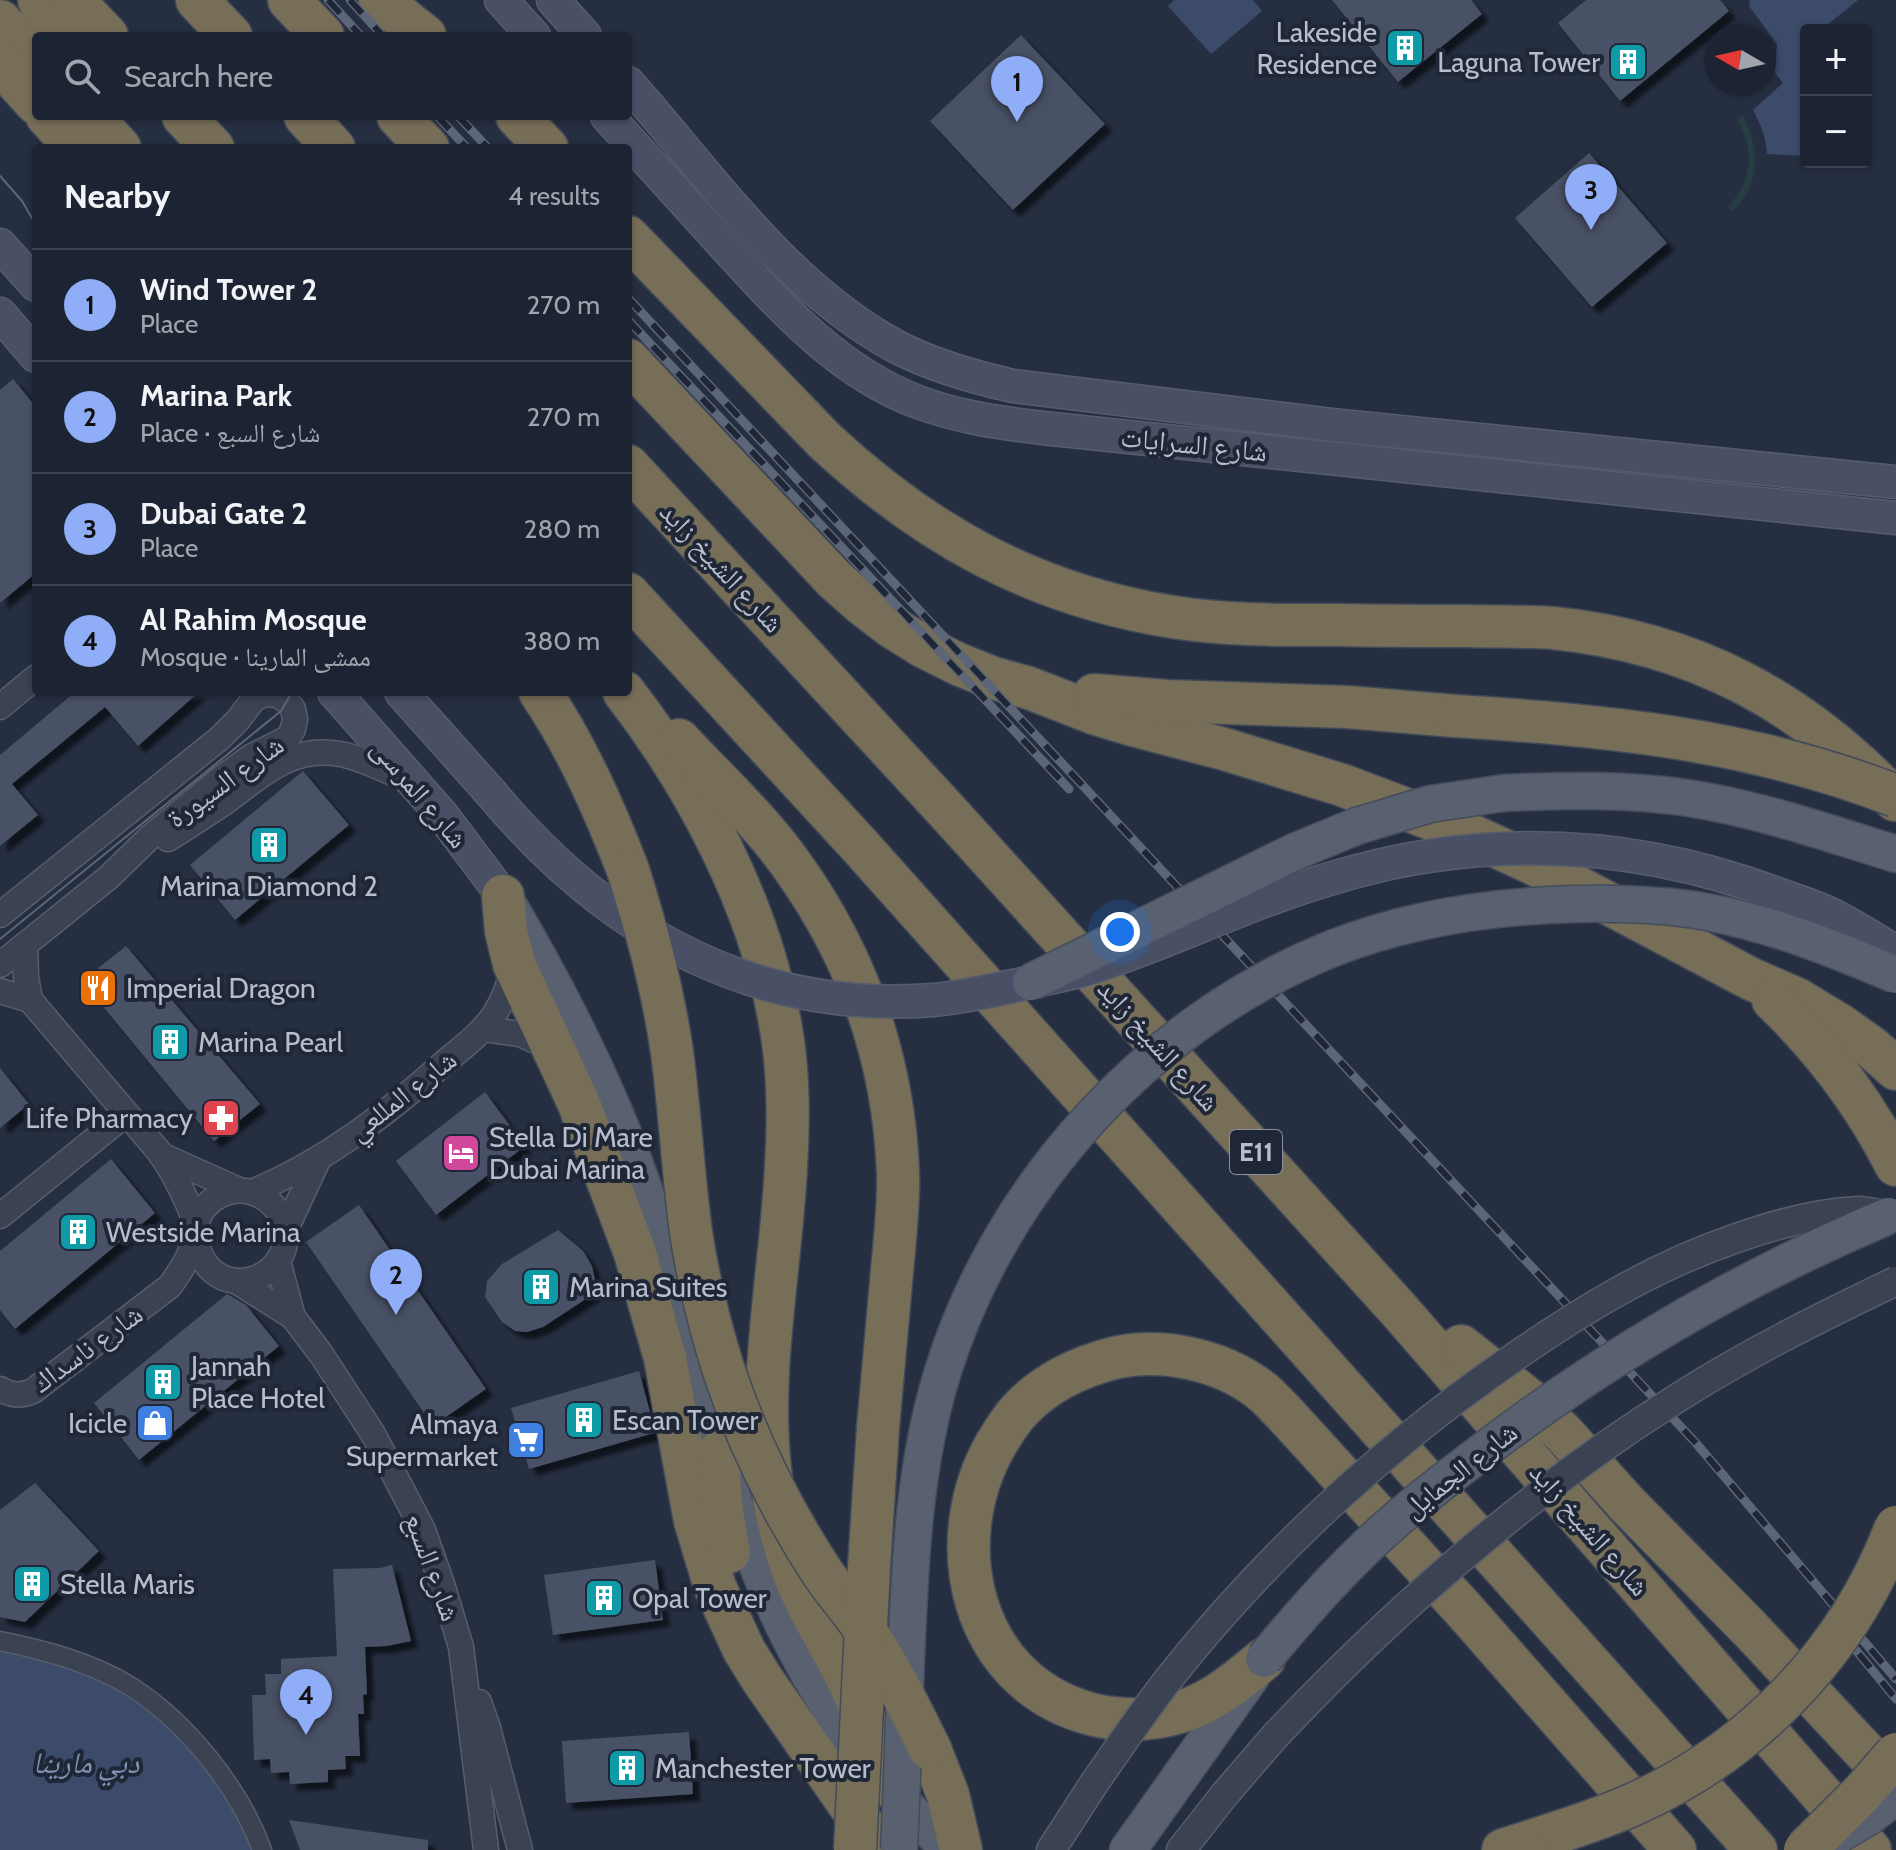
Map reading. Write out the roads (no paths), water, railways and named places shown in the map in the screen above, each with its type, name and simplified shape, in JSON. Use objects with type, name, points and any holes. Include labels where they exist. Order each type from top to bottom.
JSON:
[{"type":"highway","points":[[39,0],[57,32]]},
{"type":"highway","points":[[73,0],[103,32]]},
{"type":"highway","points":[[197,0],[227,32]]},
{"type":"highway","points":[[289,0],[319,32]]},
{"type":"highway","points":[[380,0],[420,32]]},
{"type":"highway","points":[[0,21],[32,52]]},
{"type":"highway","points":[[0,63],[32,99]]},
{"type":"highway","points":[[51,120],[72,144]]},
{"type":"highway","points":[[95,120],[116,144]]},
{"type":"highway","points":[[121,120],[142,144]]},
{"type":"highway","points":[[187,120],[209,144]]},
{"type":"highway","points":[[309,120],[330,144]]},
{"type":"highway","points":[[402,120],[424,144]]},
{"type":"highway","points":[[521,120],[543,144]]},
{"type":"highway","points":[[632,241],[824,440],[884,493],[939,531],[1022,574],[1059,589],[1136,611],[1214,622],[1549,628],[1649,645],[1713,668],[1773,699],[1826,735],[1896,798]]},
{"type":"highway","points":[[632,364],[834,579],[892,627],[924,647],[981,673],[1084,710],[1342,785],[1458,829],[1534,864],[1751,979],[1819,1011],[1871,1047],[1896,1069]]},
{"type":"highway","name":"شارع الشيخ زايد","points":[[632,470],[945,809],[1398,1309],[1870,1850]]},
{"type":"highway","points":[[632,598],[860,846],[1756,1850]]},
{"type":"highway","points":[[1029,688],[1144,699],[1347,707],[1609,727],[1714,743],[1768,755],[1821,770],[1896,798]]},
{"type":"highway","points":[[542,696],[592,784],[622,855],[655,959],[672,1051],[688,1210],[699,1280],[736,1402],[760,1460],[789,1517],[821,1572],[863,1628],[900,1687],[940,1773],[961,1850]]},
{"type":"highway","points":[[630,696],[709,825],[752,917],[773,988],[781,1025],[788,1099],[786,1168],[768,1388],[773,1488],[791,1565],[804,1597],[844,1673],[886,1785]]},
{"type":"highway","points":[[632,696],[768,835],[791,864],[832,927],[848,960],[867,1006],[885,1066],[892,1103],[898,1177],[867,1598],[855,1850]]},
{"type":"highway","points":[[503,896],[506,931],[514,964],[579,1104],[635,1253],[654,1314],[670,1381],[695,1521],[715,1587],[744,1650],[762,1679],[883,1850]]},
{"type":"highway","points":[[1751,979],[1842,1078],[1880,1134],[1896,1165]]},
{"type":"highway","points":[[1398,1309],[1451,1339],[1528,1399],[1896,1785]]},
{"type":"highway","points":[[1264,1659],[1227,1688],[1193,1707],[1174,1714],[1135,1720],[1115,1719],[1077,1710],[1042,1692],[1013,1666],[989,1634],[977,1607],[968,1547],[976,1488],[987,1460],[1019,1410],[1067,1375],[1094,1363],[1123,1356],[1153,1354],[1211,1364],[1263,1392],[1465,1611],[1675,1850]]},
{"type":"highway","points":[[718,1453],[725,1536],[733,1568],[785,1712]]},
{"type":"highway","points":[[1503,1850],[1632,1805],[1730,1749],[1786,1699],[1834,1642],[1873,1578],[1896,1527]]},
{"type":"highway","points":[[1805,1850],[1896,1754]]},
{"type":"main road","points":[[501,0],[530,32]]},
{"type":"main road","points":[[553,0],[581,32]]},
{"type":"main road","name":"شارع السرايات","points":[[632,88],[758,233],[831,304],[899,347],[935,364],[974,377],[1013,386],[1333,425],[1896,482]]},
{"type":"main road","name":"شارع السرايات","points":[[611,120],[805,331],[839,359],[875,382],[957,415],[1043,428],[1896,518]]},
{"type":"main road","points":[[684,201],[710,178]]},
{"type":"main road","points":[[0,245],[32,281]]},
{"type":"main road","points":[[0,314],[20,344]]},
{"type":"main road","name":"شارع المرسى","points":[[337,696],[456,832],[503,896]]},
{"type":"main road","name":"شارع المرسى","points":[[405,696],[543,851],[602,901],[667,944],[702,961],[769,986],[802,993],[900,1001],[999,990],[1093,967],[1248,907],[1363,870],[1425,856],[1519,848],[1614,852],[1706,870],[1828,913],[1896,952]]},
{"type":"main road","points":[[1031,982],[1294,852],[1393,814],[1467,797],[1582,790],[1662,795],[1742,809],[1896,854]]},
{"type":"main road","points":[[503,896],[559,996],[627,1143],[665,1256],[718,1453],[762,1578],[797,1654],[838,1722],[886,1785],[952,1850]]},
{"type":"main road","points":[[899,1850],[911,1552],[923,1453],[945,1366],[979,1282],[1024,1204],[1078,1132],[1142,1068],[1176,1039],[1251,989],[1329,950],[1409,924],[1467,911],[1503,907],[1631,904],[1704,911],[1775,928],[1896,975]]},
{"type":"main road","name":"شارع الجمايل","points":[[1128,1850],[1264,1659],[1326,1588],[1430,1492],[1545,1404],[1627,1349],[1799,1255],[1892,1215]]},
{"type":"main road","points":[[1812,1850],[1845,1832],[1896,1796]]},
{"type":"street","points":[[0,707],[32,680]]},
{"type":"street","name":"شارع السيورة","points":[[148,794],[169,767],[228,710],[235,696]]},
{"type":"street","name":"شارع السيورة","points":[[4,909],[220,738],[253,700],[260,696]]},
{"type":"street","name":"شارع السيورة","points":[[0,965],[109,877],[149,838],[235,768],[288,738],[295,719],[293,709],[279,696]]},
{"type":"street","name":"شارع السيورة","points":[[109,877],[139,860],[275,764],[295,756],[315,752],[339,753],[412,782]]},
{"type":"street","points":[[25,945],[30,1000],[161,1154],[181,1188],[195,1231],[198,1252],[205,1265],[227,1278],[248,1280],[270,1270],[278,1261],[285,1242],[282,1218],[275,1206],[264,1197],[161,1154]]},
{"type":"street","name":"شارع المللعي","points":[[246,1191],[275,1182],[319,1158],[403,1100],[483,1029],[503,999],[514,964]]},
{"type":"street","points":[[0,991],[30,1000]]},
{"type":"street","name":"شارع المللعي","points":[[483,1029],[520,1034],[553,1049]]},
{"type":"street","points":[[0,1216],[126,1114]]},
{"type":"street","name":"شارع المللعي","points":[[285,1231],[319,1158]]},
{"type":"street","points":[[195,1231],[202,1211],[212,1200],[225,1193],[246,1191]]},
{"type":"street","points":[[1051,1850],[1129,1732],[1208,1632],[1306,1527],[1438,1412],[1542,1338],[1625,1287],[1686,1257],[1750,1233],[1808,1218],[1861,1211],[1892,1215]]},
{"type":"street","name":"شارع ناسداك","points":[[0,1389],[13,1395],[33,1391],[170,1286],[189,1255],[195,1231]]},
{"type":"street","name":"شارع السبع","points":[[278,1261],[293,1317],[373,1434],[431,1550],[461,1647],[486,1850]]},
{"type":"street","name":"شارع ناسداك","points":[[170,1286],[227,1278]]},
{"type":"street","name":"شارع السبع","points":[[227,1278],[293,1317]]},
{"type":"street","points":[[1181,1850],[1250,1764],[1311,1698],[1411,1601],[1499,1526],[1592,1455],[1677,1398],[1787,1335],[1896,1281]]},
{"type":"street","points":[[0,1641],[94,1668],[132,1688],[169,1717],[202,1751],[240,1801],[262,1850]]},
{"type":"street","points":[[461,1647],[488,1728],[520,1850]]},
{"type":"water","points":[[1174,0],[1253,0],[1262,11],[1211,54],[1168,6]]},
{"type":"water","points":[[1750,0],[1858,0],[1828,24],[1800,24],[1800,156],[1767,154],[1763,131],[1753,110],[1769,96],[1776,96],[1776,89],[1783,83],[1776,74],[1776,24],[1762,24],[1749,6]]},
{"type":"water","name":"دبي مارينا","points":[[0,1645],[88,1669],[168,1719],[246,1823],[254,1850],[0,1850]]},
{"type":"tram line","points":[[0,176],[22,201],[32,218]]},
{"type":"tram line","points":[[0,939],[281,711],[290,696]]},
{"type":"railway","points":[[328,0],[357,32]]},
{"type":"railway","points":[[350,0],[379,32]]},
{"type":"railway","points":[[441,120],[463,144]]},
{"type":"railway","points":[[462,120],[484,144]]},
{"type":"railway","points":[[632,302],[1695,1442],[1896,1679]]},
{"type":"railway","points":[[632,324],[1069,789]]},
{"type":"railway","points":[[1836,1626],[1896,1699]]},
{"type":"place","name":"Lakeside Residence","points":[[1405,48]]},
{"type":"place","name":"Laguna Tower","points":[[1628,62]]},
{"type":"place","name":"Wind Tower 2","points":[[1017,122]]},
{"type":"place","name":"Dubai Gate 2","points":[[1591,230]]},
{"type":"place","name":"Marina Diamond 2","points":[[269,845]]},
{"type":"place","name":"Imperial Dragon","points":[[98,988]]},
{"type":"place","name":"Marina Pearl","points":[[170,1042]]},
{"type":"place","name":"Life Pharmacy","points":[[221,1118]]},
{"type":"place","name":"Stella Di Mare Dubai Marina","points":[[461,1153]]},
{"type":"place","name":"Westside Marina","points":[[78,1232]]},
{"type":"place","name":"Marina Suites","points":[[541,1287]]},
{"type":"place","name":"Marina Park","points":[[396,1315]]},
{"type":"place","name":"Jannah Place Hotel","points":[[163,1382]]},
{"type":"place","name":"Escan Tower","points":[[584,1420]]},
{"type":"place","name":"Icicle","points":[[155,1423]]},
{"type":"place","name":"Almaya Supermarket","points":[[526,1440]]},
{"type":"place","name":"Stella Maris","points":[[32,1584]]},
{"type":"place","name":"Opal Tower","points":[[604,1598]]},
{"type":"place","name":"Al Rahim Mosque","points":[[306,1735]]},
{"type":"place","name":"Manchester Tower","points":[[627,1768]]}]
